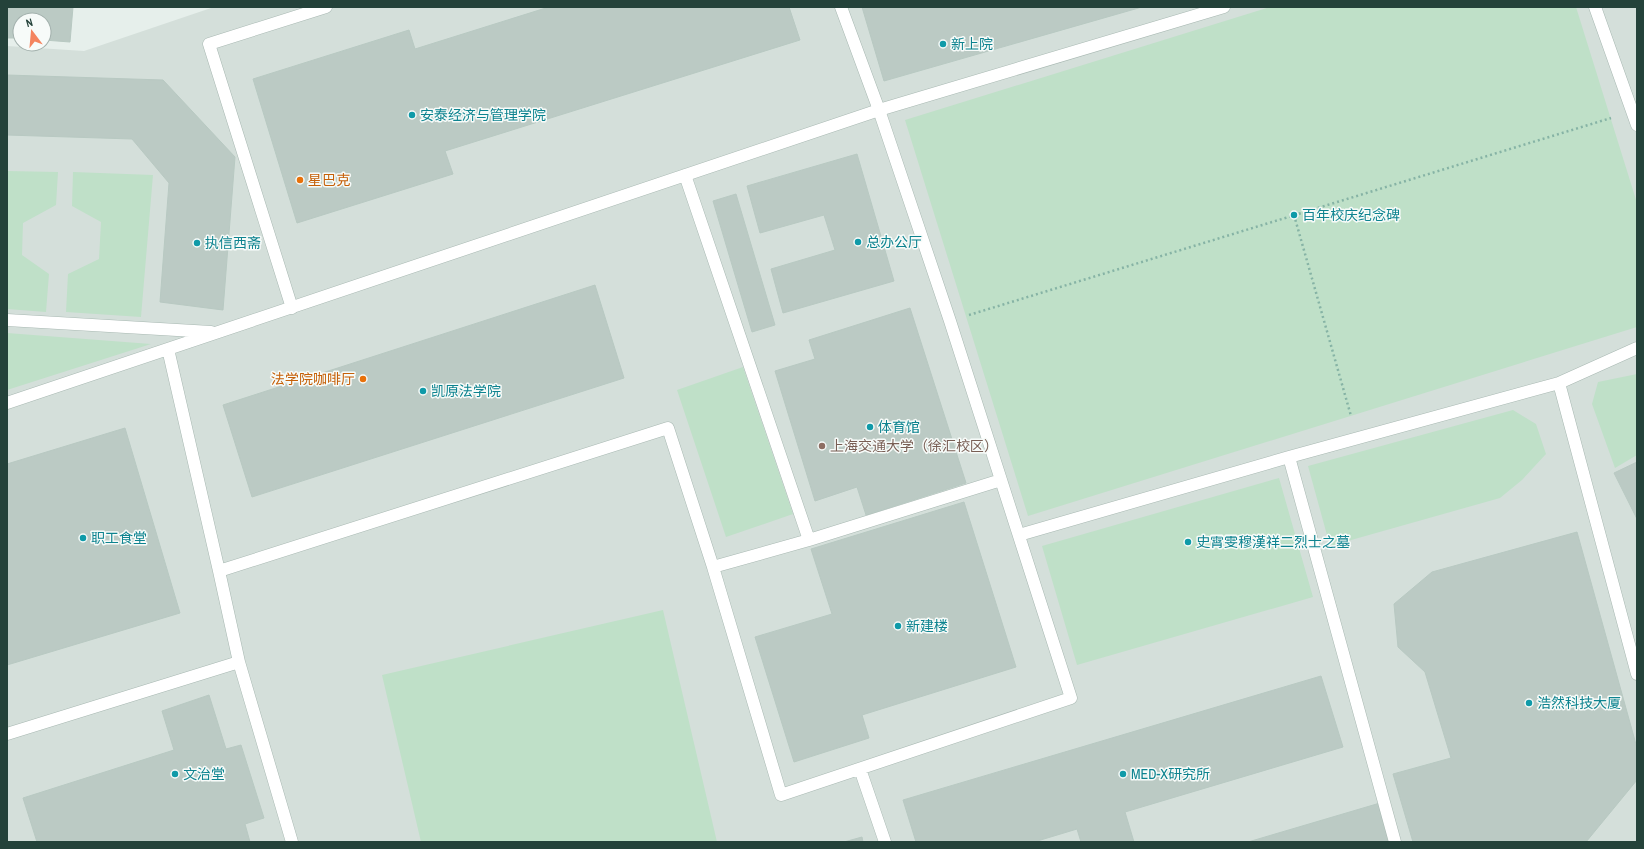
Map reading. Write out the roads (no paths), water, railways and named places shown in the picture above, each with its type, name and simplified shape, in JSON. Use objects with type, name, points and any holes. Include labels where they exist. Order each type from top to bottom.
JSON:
[{"type":"lane","points":[[292,308],[209,44],[326,7]]},
{"type":"lane","points":[[219,571],[668,428],[713,567],[781,795],[1071,698],[950,321],[879,110],[840,7]]},
{"type":"lane","points":[[7,404],[879,110],[1224,7]]},
{"type":"lane","points":[[1595,7],[1637,125]]},
{"type":"lane","points":[[686,175],[809,540]]},
{"type":"lane","points":[[7,320],[219,332]]},
{"type":"lane","points":[[1019,535],[1289,457],[1559,383],[1637,348]]},
{"type":"lane","points":[[168,349],[239,662],[292,842]]},
{"type":"lane","points":[[1559,383],[1637,674]]},
{"type":"lane","points":[[1289,457],[1395,842]]},
{"type":"lane","points":[[713,567],[809,540],[1002,480]]},
{"type":"lane","points":[[7,734],[239,662]]},
{"type":"lane","points":[[860,769],[885,842]]},
{"type":"place","name":"新上院","points":[[943,44]]},
{"type":"place","name":"安泰经济与管理学院","points":[[412,115]]},
{"type":"place","name":"星巴克","points":[[300,180]]},
{"type":"place","name":"百年校庆纪念碑","points":[[1294,215]]},
{"type":"place","name":"总办公厅","points":[[858,242]]},
{"type":"place","name":"执信西斋","points":[[197,243]]},
{"type":"place","name":"法学院咖啡厅","points":[[363,379]]},
{"type":"place","name":"凯原法学院","points":[[423,391]]},
{"type":"place","name":"体育馆","points":[[870,427]]},
{"type":"place","name":"上海交通大学（徐汇校区）","points":[[822,446]]},
{"type":"place","name":"职工食堂","points":[[83,538]]},
{"type":"place","name":"史霄雯穆漢祥二烈士之墓","points":[[1188,542]]},
{"type":"place","name":"新建楼","points":[[898,626]]},
{"type":"place","name":"浩然科技大厦","points":[[1529,703]]},
{"type":"place","name":"文治堂","points":[[175,774]]},
{"type":"place","name":"MED-X研究所","points":[[1123,774]]}]
